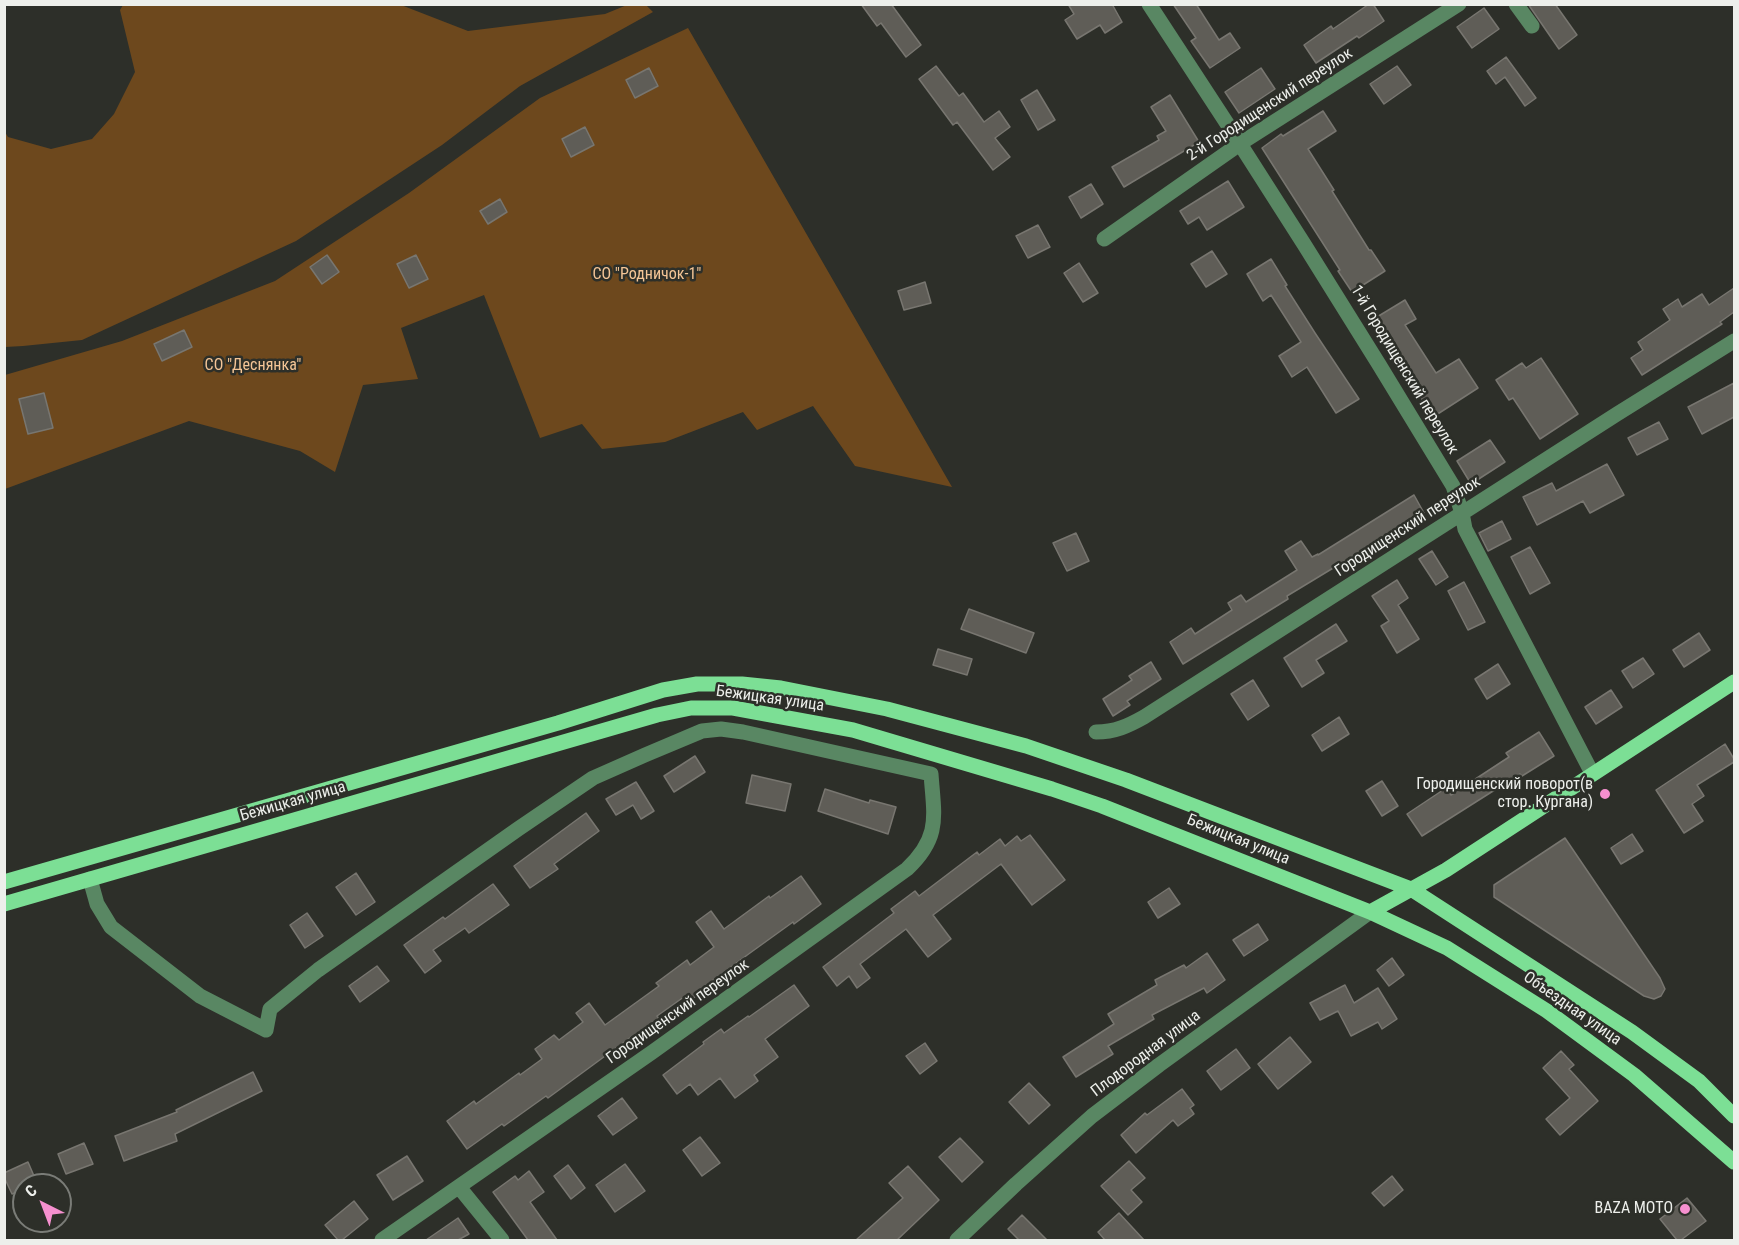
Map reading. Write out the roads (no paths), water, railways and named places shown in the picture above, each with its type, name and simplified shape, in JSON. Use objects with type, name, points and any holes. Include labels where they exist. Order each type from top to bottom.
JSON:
[{"type":"main road","points":[[1370,912],[1446,870],[1734,682]]},
{"type":"main road","name":"Бежицкая улица","points":[[4,882],[558,723],[663,690],[697,684],[742,684],[781,687],[886,709],[1026,746],[1126,780],[1411,889]]},
{"type":"main road","name":"Бежицкая улица","points":[[4,904],[657,715],[705,707],[733,708],[854,730],[1052,789],[1136,819],[1370,912]]},
{"type":"main road","name":"Объездная улица","points":[[1411,889],[1632,1032],[1699,1081],[1734,1116]]},
{"type":"main road","name":"Объездная улица","points":[[1370,912],[1447,948],[1547,1011],[1634,1075],[1734,1162]]},
{"type":"street","name":"1-й Городищенский переулок","points":[[1149,4],[1241,143],[1349,314],[1453,486],[1471,542],[1592,773]]},
{"type":"street","name":"2-й Городищенский переулок","points":[[1104,239],[1241,143],[1459,4]]},
{"type":"street","points":[[1516,4],[1532,26]]},
{"type":"street","name":"Городищенский переулок","points":[[1096,732],[1125,728],[1144,717],[1734,341]]},
{"type":"street","name":"Городищенский переулок","points":[[90,879],[98,904],[111,927],[201,996],[266,1030],[270,1009],[318,970],[518,828],[593,778],[702,731],[721,729],[743,732],[932,774],[934,818],[930,841],[920,858],[908,869],[651,1053],[382,1240]]},
{"type":"street","name":"Плодородная улица","points":[[957,1240],[1092,1116],[1370,912]]},
{"type":"street","points":[[459,1187],[502,1240]]},
{"type":"place","name":"Городищенский поворот(в стор. Кургана)","points":[[1605,794]]},
{"type":"place","name":"BAZA MOTO","points":[[1685,1209]]},
{"type":"park label","name":"СО \"Родничок-1\"","points":[[647,275]]},
{"type":"park label","name":"СО \"Деснянка\"","points":[[253,366]]}]
